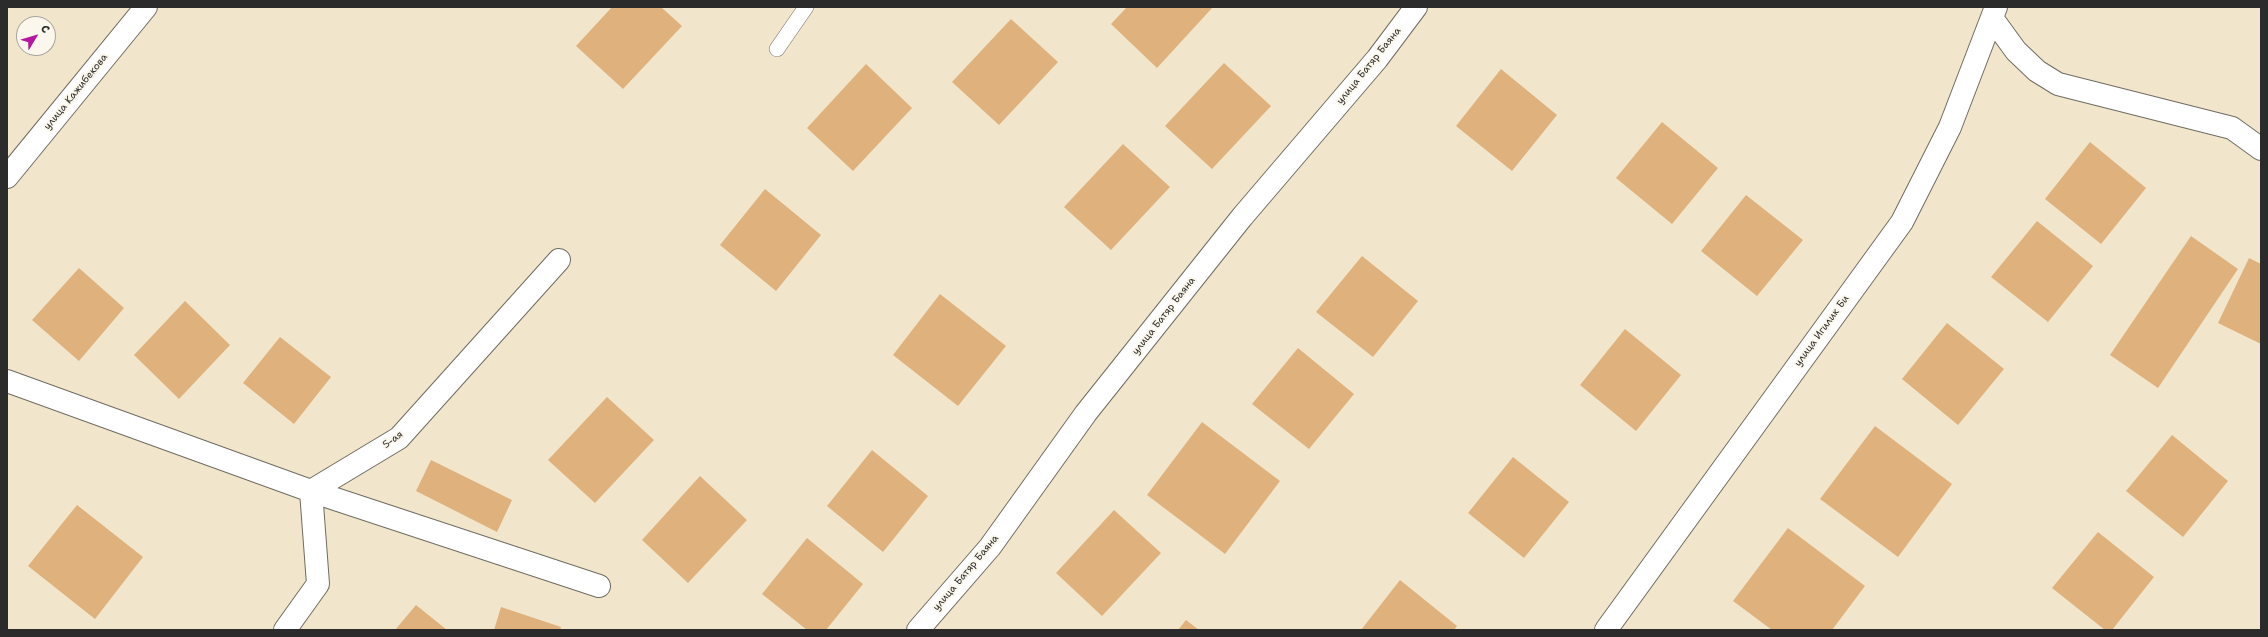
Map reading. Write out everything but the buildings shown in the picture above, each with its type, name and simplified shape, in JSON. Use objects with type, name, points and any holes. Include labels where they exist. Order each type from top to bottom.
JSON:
[{"type":"street","name":"улица Кажибекова","points":[[7,177],[146,7]]},
{"type":"street","name":"улица Батяр Баяна","points":[[918,630],[990,547],[1086,413],[1232,230],[1377,59],[1416,7]]},
{"type":"street","points":[[1994,12],[2016,51],[2037,71],[2058,84],[2232,128],[2261,149]]},
{"type":"street","name":"улица Игилик Би","points":[[1606,630],[1902,222],[1950,127],[1994,12]]},
{"type":"street","name":"5-ая","points":[[311,491],[399,438],[559,260]]},
{"type":"street","points":[[7,381],[311,491],[599,586]]},
{"type":"street","points":[[285,630],[318,584],[311,491]]},
{"type":"lane","points":[[777,49],[806,7]]}]
